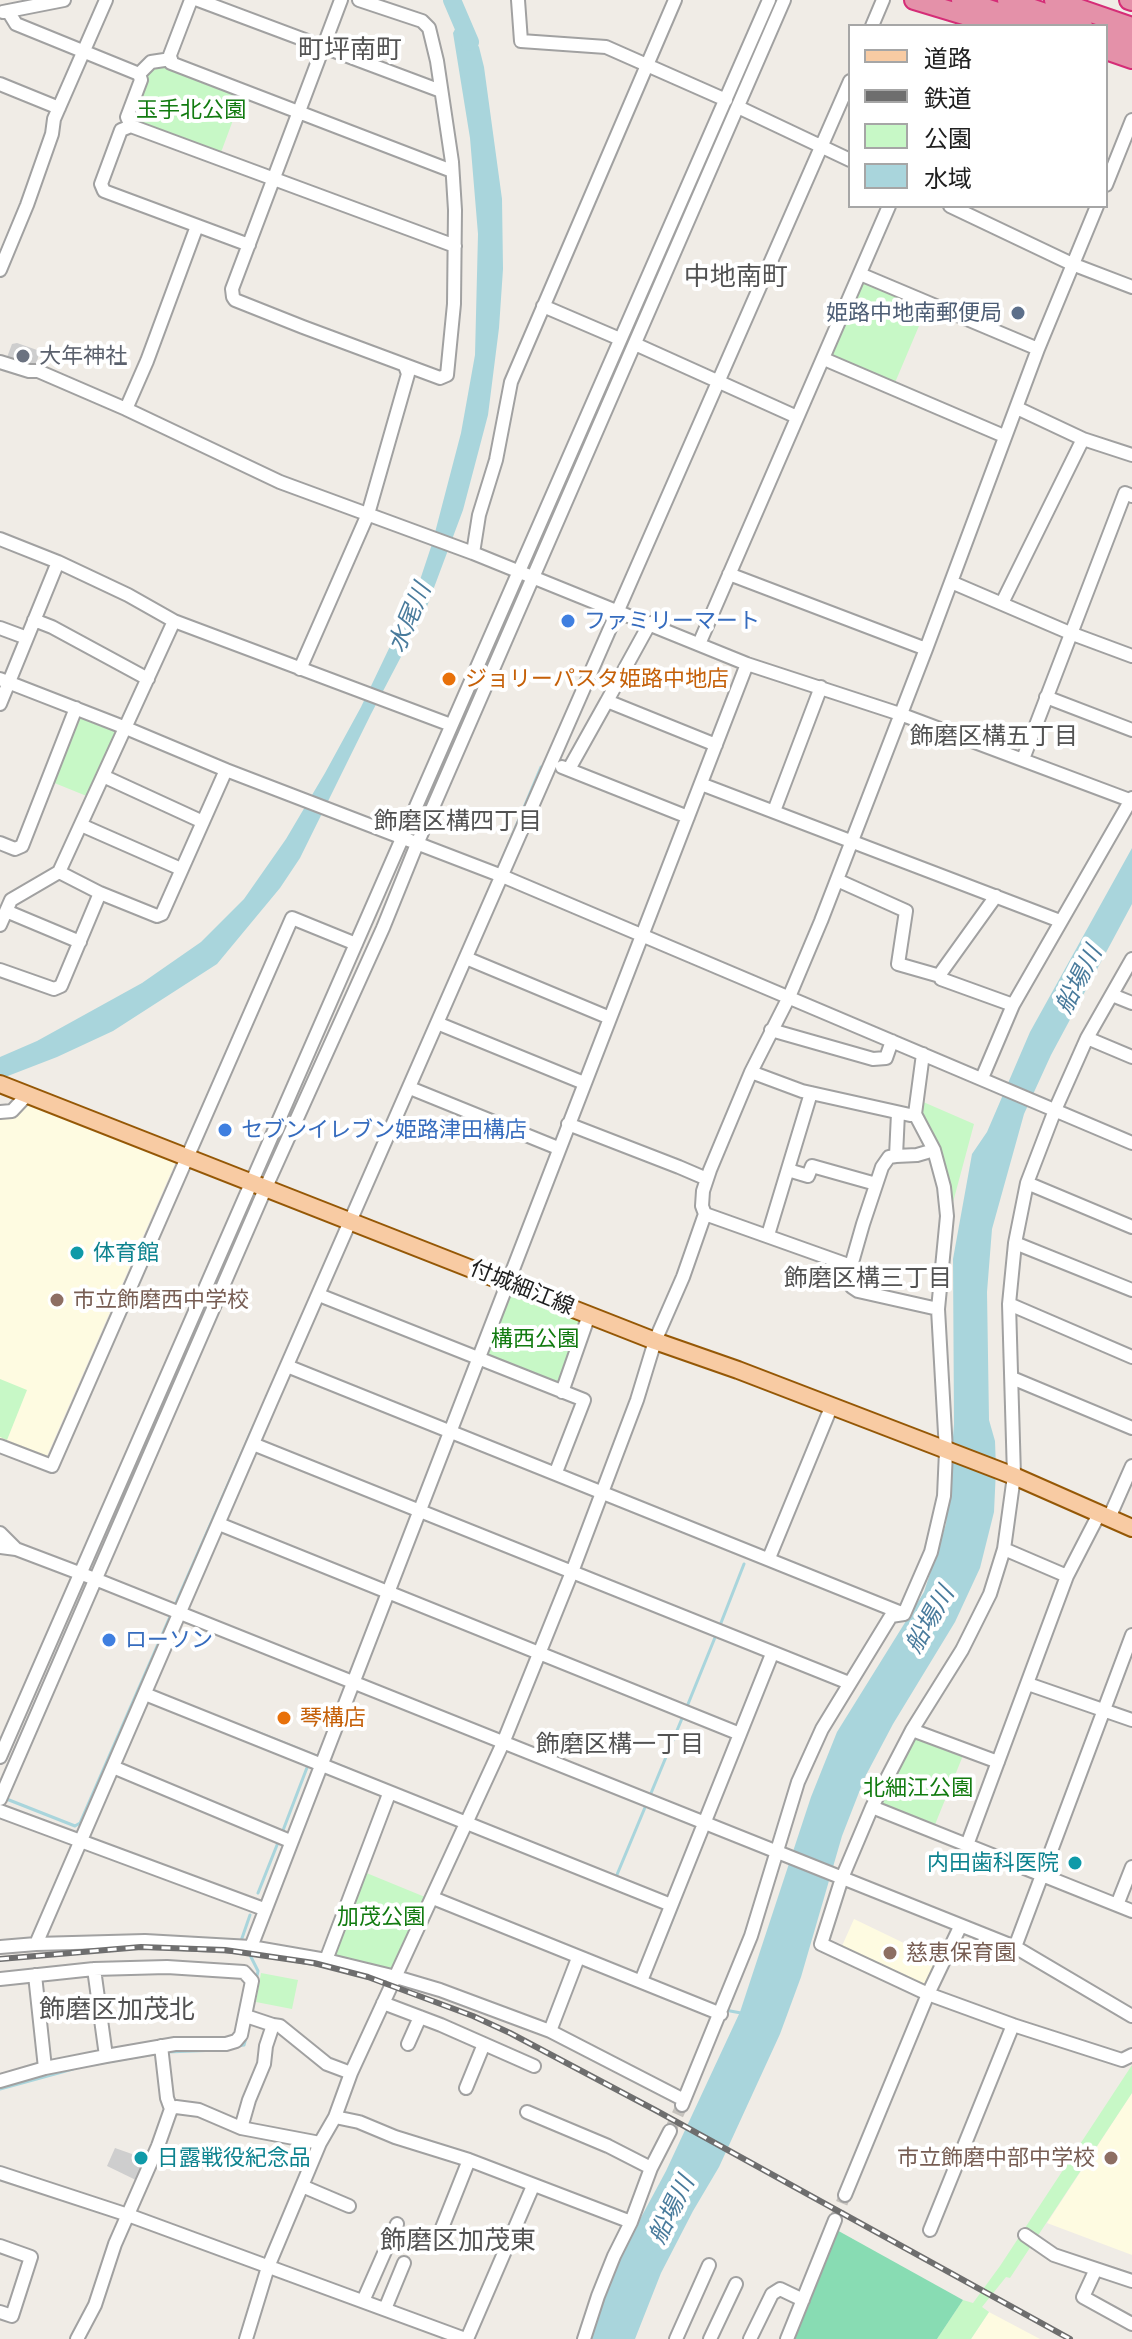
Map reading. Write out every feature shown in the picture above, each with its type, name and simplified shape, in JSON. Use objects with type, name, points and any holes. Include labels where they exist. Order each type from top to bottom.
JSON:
[{"type":"highway","points":[[914,0],[993,24]]},
{"type":"highway","points":[[961,0],[1034,24]]},
{"type":"highway","points":[[1007,0],[1077,24]]},
{"type":"highway","points":[[1054,0],[1132,27]]},
{"type":"highway","points":[[1092,0],[1132,14]]},
{"type":"highway","points":[[1108,35],[1132,44]]},
{"type":"highway","points":[[1108,51],[1132,59]]},
{"type":"highway","points":[[1108,63],[1132,71]]},
{"type":"main road","name":"付城細江線","points":[[13,1089],[655,1341],[1009,1474],[1132,1528]]},
{"type":"street","points":[[4,12],[64,0]]},
{"type":"street","points":[[0,270],[27,205],[59,108],[106,0]]},
{"type":"street","points":[[191,0],[170,55],[171,63],[452,171]]},
{"type":"street","points":[[198,0],[441,91]]},
{"type":"street","points":[[341,0],[232,289],[235,300],[440,378],[447,375],[454,304],[455,210],[437,61],[429,28],[422,21],[359,0]]},
{"type":"street","points":[[518,0],[521,41],[606,47],[848,159]]},
{"type":"street","points":[[473,553],[511,382],[675,0]]},
{"type":"street","points":[[0,1757],[258,1184],[383,928],[635,344],[732,103],[769,0]]},
{"type":"street","points":[[0,1799],[95,1579],[356,944],[451,725],[620,339],[784,0]]},
{"type":"street","points":[[873,24],[883,0]]},
{"type":"street","points":[[4,12],[16,24],[139,74],[141,80],[127,117],[131,126]]},
{"type":"street","points":[[139,74],[151,62],[171,59]]},
{"type":"street","points":[[0,84],[59,108]]},
{"type":"street","points":[[36,1944],[848,85]]},
{"type":"street","points":[[1108,178],[1132,120]]},
{"type":"street","points":[[249,245],[104,191],[101,184],[121,130],[131,126],[455,246]]},
{"type":"street","points":[[699,644],[888,208]]},
{"type":"street","points":[[954,208],[1072,264],[1132,287]]},
{"type":"street","points":[[246,2339],[268,2267],[320,2143],[335,2117],[351,2073],[468,1824],[572,1572],[637,1400],[655,1341],[683,1277],[705,1214],[702,1198],[707,1179],[751,1072],[789,997],[853,841],[1004,436],[1096,208]]},
{"type":"street","points":[[126,409],[197,226]]},
{"type":"street","points":[[860,274],[1038,349]]},
{"type":"street","points":[[543,306],[620,339]]},
{"type":"street","points":[[635,344],[797,417]]},
{"type":"street","points":[[824,359],[1004,436]]},
{"type":"street","points":[[0,362],[38,371],[280,482],[535,577],[747,664],[900,714],[1132,800],[1013,1005],[982,1078]]},
{"type":"street","points":[[300,669],[368,514],[408,374],[405,366]]},
{"type":"street","points":[[1017,408],[1083,439],[1132,455]]},
{"type":"street","points":[[1002,603],[1083,439]]},
{"type":"street","points":[[1023,759],[1125,493],[1132,496]]},
{"type":"street","points":[[0,539],[58,562],[174,621],[451,725]]},
{"type":"street","points":[[0,704],[4,681],[27,638],[58,562]]},
{"type":"street","points":[[729,574],[926,649]]},
{"type":"street","points":[[951,582],[1132,656]]},
{"type":"street","points":[[34,620],[148,679]]},
{"type":"street","points":[[0,925],[11,900],[59,872],[174,621]]},
{"type":"street","points":[[569,769],[650,623]]},
{"type":"street","points":[[0,628],[27,638]]},
{"type":"street","points":[[251,1947],[747,664]]},
{"type":"street","points":[[4,681],[502,876],[1132,1143]]},
{"type":"street","points":[[774,811],[821,687]]},
{"type":"street","points":[[1046,697],[1132,730]]},
{"type":"street","points":[[607,701],[716,745]]},
{"type":"street","points":[[0,843],[15,849],[22,846],[76,708]]},
{"type":"street","points":[[551,763],[688,817]]},
{"type":"street","points":[[59,872],[100,893],[157,916],[162,914],[226,770]]},
{"type":"street","points":[[103,776],[203,822]]},
{"type":"street","points":[[701,784],[1060,921]]},
{"type":"street","points":[[81,825],[181,869]]},
{"type":"street","points":[[837,880],[906,911],[898,964],[940,976],[941,979],[1013,1005]]},
{"type":"street","points":[[0,970],[54,989],[61,986],[100,893]]},
{"type":"street","points":[[940,976],[996,896]]},
{"type":"street","points":[[6,911],[80,942]]},
{"type":"street","points":[[0,1446],[52,1466],[292,918],[356,944]]},
{"type":"street","points":[[466,958],[610,1018]]},
{"type":"street","points":[[1132,959],[1087,1038],[1027,1183],[1015,1243],[1009,1304],[1012,1378],[1004,1549],[990,1594],[962,1650],[912,1730],[872,1807],[842,1878],[821,1944],[928,1994],[1013,2025],[1122,2060],[1132,2055]]},
{"type":"street","points":[[1112,995],[1132,1003]]},
{"type":"street","points":[[437,1023],[584,1083]]},
{"type":"street","points":[[771,1030],[873,1059],[886,1058],[892,1041]]},
{"type":"street","points":[[1087,1038],[1132,1057]]},
{"type":"street","points":[[904,1614],[931,1552],[944,1496],[948,1451],[938,1309],[947,1216],[944,1187],[934,1150],[915,1114],[923,1054]]},
{"type":"street","points":[[751,1072],[811,1093],[915,1114]]},
{"type":"street","points":[[410,1088],[558,1148]]},
{"type":"street","points":[[0,1112],[12,1111],[13,1089]]},
{"type":"street","points":[[768,1235],[811,1093]]},
{"type":"street","points":[[896,1156],[898,1113]]},
{"type":"street","points":[[568,1124],[707,1179]]},
{"type":"street","points":[[934,1150],[889,1157],[876,1184],[851,1266],[852,1287],[858,1291],[938,1309]]},
{"type":"street","points":[[788,1170],[808,1176],[812,1166],[876,1184]]},
{"type":"street","points":[[1027,1183],[1132,1227]]},
{"type":"street","points":[[705,1214],[851,1266]]},
{"type":"street","points":[[1015,1243],[1132,1290]]},
{"type":"street","points":[[319,1295],[584,1400],[556,1472]]},
{"type":"street","points":[[1009,1304],[1132,1357]]},
{"type":"street","points":[[562,1392],[589,1315]]},
{"type":"street","points":[[287,1366],[904,1614]]},
{"type":"street","points":[[1012,1378],[1132,1428]]},
{"type":"street","points":[[769,1558],[832,1405]]},
{"type":"street","points":[[253,1444],[849,1683]]},
{"type":"street","points":[[967,1845],[1067,1576],[1132,1466]]},
{"type":"street","points":[[219,1524],[740,1734]]},
{"type":"street","points":[[0,1533],[16,1549]]},
{"type":"street","points":[[0,1547],[16,1549],[95,1579],[1015,1947],[1132,2016]]},
{"type":"street","points":[[1004,1549],[1067,1576]]},
{"type":"street","points":[[0,1947],[145,1941],[251,1947],[326,1960],[440,1990],[550,2031],[683,2102],[751,1936],[798,1782],[822,1729],[891,1616],[904,1614]]},
{"type":"street","points":[[1015,1947],[1132,1635]]},
{"type":"street","points":[[641,1981],[772,1654]]},
{"type":"street","points":[[1028,1684],[1132,1720]]},
{"type":"street","points":[[145,1694],[671,1905]]},
{"type":"street","points":[[912,1730],[998,1762]]},
{"type":"street","points":[[113,1767],[290,1841]]},
{"type":"street","points":[[326,1960],[389,1794]]},
{"type":"street","points":[[872,1807],[1132,1911]]},
{"type":"street","points":[[0,1811],[264,1909]]},
{"type":"street","points":[[1117,1905],[1132,1867]]},
{"type":"street","points":[[433,1898],[721,2014]]},
{"type":"street","points":[[845,2195],[928,1994],[960,1927]]},
{"type":"street","points":[[550,2031],[578,1958]]},
{"type":"street","points":[[0,1979],[94,1969],[167,1967],[244,1972],[252,1981],[241,2035],[236,2041],[226,2044],[175,2044],[162,2051],[45,2068],[0,2081]]},
{"type":"street","points":[[94,1969],[113,2058]]},
{"type":"street","points":[[35,1975],[45,2068]]},
{"type":"street","points":[[383,2003],[534,2066]]},
{"type":"street","points":[[246,2016],[280,2026],[327,2064],[351,2073]]},
{"type":"street","points":[[408,2044],[420,2017]]},
{"type":"street","points":[[241,2128],[264,2064],[273,2025]]},
{"type":"street","points":[[930,2230],[1013,2025]]},
{"type":"street","points":[[466,2088],[484,2044]]},
{"type":"street","points":[[77,2339],[95,2305],[115,2244],[171,2109],[162,2051]]},
{"type":"street","points":[[171,2109],[199,2110],[241,2128],[320,2143]]},
{"type":"street","points":[[527,2112],[651,2168]]},
{"type":"street","points":[[335,2117],[359,2122],[395,2137],[469,2160],[631,2222]]},
{"type":"street","points":[[584,2339],[609,2269],[651,2168],[670,2131]]},
{"type":"street","points":[[436,2243],[469,2160]]},
{"type":"street","points":[[0,2173],[128,2215],[385,2309],[441,2335],[466,2339],[533,2186]]},
{"type":"street","points":[[302,2186],[349,2206]]},
{"type":"street","points":[[787,2339],[835,2220]]},
{"type":"street","points":[[363,2301],[397,2224]]},
{"type":"street","points":[[1025,2235],[1054,2255],[1132,2281]]},
{"type":"street","points":[[0,2246],[31,2257],[12,2316],[0,2312]]},
{"type":"street","points":[[676,2339],[709,2265]]},
{"type":"street","points":[[1096,2269],[1083,2297],[1132,2324]]},
{"type":"street","points":[[385,2309],[398,2270]]},
{"type":"street","points":[[710,2339],[736,2284]]},
{"type":"street","points":[[750,2339],[772,2294],[780,2289],[803,2300]]},
{"type":"shaded area","name":"大年神社","points":[[12,344],[40,351],[35,368],[6,360]]},
{"type":"shaded area","name":"市立飾磨西中学校","points":[[29,1105],[176,1161],[46,1458],[0,1440],[0,1116],[13,1116]]},
{"type":"shaded area","name":"慈恵保育園","points":[[854,1919],[939,1960],[928,1983],[921,1984],[842,1946]]},
{"type":"shaded area","name":"市立飾磨中部中学校","points":[[1132,2093],[1132,2255],[1047,2223]]},
{"type":"shaded area","points":[[115,2148],[149,2160],[140,2182],[107,2166]]},
{"type":"shaded area","points":[[989,2312],[1040,2339],[971,2339]]},
{"type":"green space","name":"玉手北公園","points":[[158,64],[242,96],[220,155],[135,122],[132,116],[149,70]]},
{"type":"green space","points":[[861,282],[927,307],[894,385],[833,358],[831,352]]},
{"type":"green space","points":[[77,715],[118,732],[89,797],[52,782]]},
{"type":"green space","points":[[921,1101],[974,1124],[952,1206],[921,1117]]},
{"type":"green space","name":"構西公園","points":[[510,1293],[583,1321],[560,1385],[486,1357]]},
{"type":"green space","points":[[0,1379],[27,1390],[7,1440],[0,1437]]},
{"type":"green space","name":"北細江公園","points":[[916,1735],[964,1753],[934,1827],[880,1802]]},
{"type":"green space","name":"加茂公園","points":[[364,1872],[425,1897],[392,1969],[335,1957],[334,1951]]},
{"type":"green space","points":[[261,1973],[298,1980],[292,2009],[256,2002]]},
{"type":"green space","points":[[1132,2065],[1132,2093],[1010,2278],[1006,2277],[982,2307],[989,2312],[971,2339],[937,2339],[963,2300],[973,2303],[1000,2266]]},
{"type":"green space","points":[[835,2229],[963,2300],[937,2339],[791,2339]]},
{"type":"water","points":[[461,18],[479,47],[484,67],[502,199],[503,269],[488,415],[463,510],[426,609],[300,858],[280,888],[217,964],[113,1031],[0,1079],[0,1057],[37,1041],[142,983],[201,942],[244,899],[286,839],[325,773],[361,707],[416,592],[461,433],[475,355],[478,234],[470,138],[453,33]]},
{"type":"water","name":"船場川","points":[[1132,848],[1132,904],[1051,1055],[1024,1114],[992,1229],[987,1292],[989,1420],[995,1441],[996,1469],[994,1512],[980,1568],[955,1622],[865,1777],[842,1836],[801,1977],[780,2034],[719,2167],[661,2273],[635,2339],[589,2339],[623,2251],[666,2171],[740,2012],[811,1797],[837,1732],[924,1592],[946,1524],[954,1424],[953,1259],[972,1154],[987,1132],[1030,1032]]},
{"type":"waterway","name":"水尾川","points":[[452,0],[470,42]]},
{"type":"waterway","points":[[498,869],[541,767]]},
{"type":"waterway","points":[[457,964],[487,894]]},
{"type":"waterway","points":[[292,1338],[304,1312]]},
{"type":"waterway","points":[[175,1605],[254,1425]]},
{"type":"waterway","points":[[719,1628],[744,1564]]},
{"type":"waterway","points":[[4,1798],[75,1826],[80,1823],[172,1612]]},
{"type":"waterway","points":[[686,1709],[716,1635]]},
{"type":"waterway","points":[[649,1798],[683,1716]]},
{"type":"waterway","points":[[254,1731],[321,1758]]},
{"type":"waterway","points":[[328,1761],[351,1770]]},
{"type":"waterway","points":[[282,1833],[308,1765]]},
{"type":"waterway","points":[[616,1877],[646,1805]]},
{"type":"waterway","points":[[258,1893],[279,1840]]},
{"type":"waterway","points":[[665,1938],[677,1902]]},
{"type":"waterway","points":[[241,1941],[250,1915]]},
{"type":"waterway","points":[[248,1951],[258,1971],[256,1981]]},
{"type":"waterway","points":[[725,2010],[741,2013]]},
{"type":"waterway","points":[[238,2046],[244,2045],[247,2034]]},
{"type":"waterway","points":[[167,2052],[219,2050]]},
{"type":"waterway","points":[[96,2064],[159,2053]]},
{"type":"waterway","points":[[0,2089],[73,2069]]},
{"type":"tunnel","points":[[670,2131],[682,2105]]},
{"type":"tunnel","points":[[835,2220],[845,2195]]},
{"type":"railway","points":[[0,1959],[141,1947],[225,1950],[314,1963],[368,1977],[510,2033],[1070,2339]]},
{"type":"place","name":"姫路中地南郵便局","points":[[1018,313]]},
{"type":"place","name":"大年神社","points":[[23,356]]},
{"type":"place","name":"ファミリーマート","points":[[568,621]]},
{"type":"place","name":"ジョリーパスタ姫路中地店","points":[[449,679]]},
{"type":"place","name":"セブンイレブン姫路津田構店","points":[[225,1130]]},
{"type":"place","name":"体育館","points":[[77,1253]]},
{"type":"place","name":"市立飾磨西中学校","points":[[57,1300]]},
{"type":"place","name":"ローソン","points":[[109,1640]]},
{"type":"place","name":"琴構店","points":[[284,1718]]},
{"type":"place","name":"内田歯科医院","points":[[1075,1863]]},
{"type":"place","name":"慈恵保育園","points":[[890,1953]]},
{"type":"place","name":"日露戦役紀念品","points":[[141,2158]]},
{"type":"place","name":"市立飾磨中部中学校","points":[[1111,2158]]},
{"type":"district","name":"町坪南町","points":[[350,50]]},
{"type":"district","name":"中地南町","points":[[736,277]]},
{"type":"district","name":"飾磨区構五丁目","points":[[994,737]]},
{"type":"district","name":"飾磨区構四丁目","points":[[458,822]]},
{"type":"district","name":"飾磨区構三丁目","points":[[868,1279]]},
{"type":"district","name":"飾磨区構一丁目","points":[[620,1745]]},
{"type":"district","name":"飾磨区加茂北","points":[[117,2010]]},
{"type":"district","name":"飾磨区加茂東","points":[[458,2241]]}]
